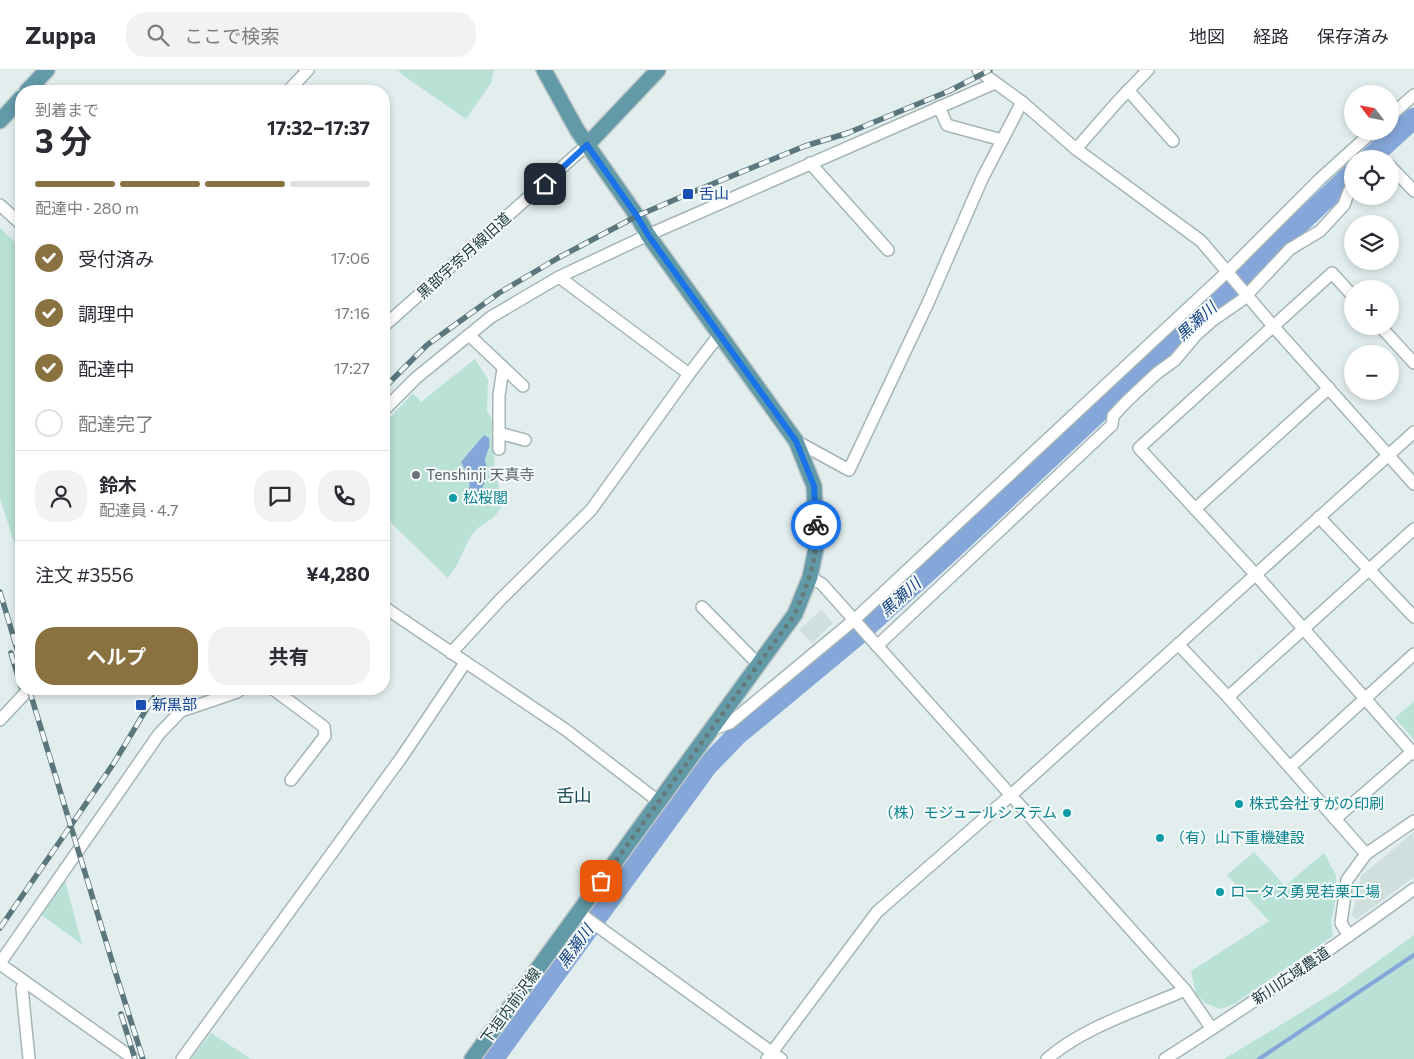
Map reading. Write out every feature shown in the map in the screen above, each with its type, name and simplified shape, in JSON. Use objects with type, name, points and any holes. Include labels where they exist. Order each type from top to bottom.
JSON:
[{"type":"main road","points":[[33,85],[47,70]]},
{"type":"main road","name":"下垣内前沢線","points":[[472,1059],[582,915],[658,801],[795,614],[810,577],[817,543],[814,486],[796,441],[648,235],[637,216],[587,145],[544,70]]},
{"type":"main road","points":[[587,145],[658,70]]},
{"type":"main road","points":[[0,121],[15,105]]},
{"type":"street","points":[[294,85],[308,70]]},
{"type":"street","points":[[978,70],[1022,102],[1076,149],[1201,241],[1273,326],[1414,484]]},
{"type":"street","points":[[1076,149],[1148,70]]},
{"type":"street","points":[[390,404],[416,378],[468,335],[491,318],[559,277],[648,235],[995,83]]},
{"type":"street","points":[[1128,90],[1173,141]]},
{"type":"street","points":[[1399,108],[1414,95]]},
{"type":"street","points":[[796,441],[849,470],[928,303],[982,179],[1022,102]]},
{"type":"street","points":[[939,107],[947,125],[1002,140]]},
{"type":"street","points":[[711,730],[730,723],[854,620],[1228,271],[1320,179],[1363,140]]},
{"type":"street","name":"黒部宇奈月線旧道","points":[[390,321],[587,145]]},
{"type":"street","points":[[810,163],[888,250]]},
{"type":"street","points":[[1399,175],[1414,190]]},
{"type":"street","points":[[0,205],[15,219]]},
{"type":"street","points":[[874,643],[1112,424],[1113,416],[1150,378],[1175,360],[1196,335],[1213,320],[1242,300],[1246,292],[1290,249],[1320,231],[1344,205]]},
{"type":"street","points":[[1335,819],[1413,753],[1256,575],[1139,448],[1332,273],[1344,286]]},
{"type":"street","points":[[559,277],[689,374]]},
{"type":"street","points":[[468,335],[523,386]]},
{"type":"street","points":[[451,653],[500,600],[591,510],[719,335]]},
{"type":"street","points":[[1388,335],[1414,363]]},
{"type":"street","points":[[499,449],[499,395],[503,369]]},
{"type":"street","points":[[1195,509],[1329,388]]},
{"type":"street","points":[[582,915],[773,1057],[877,912],[1011,795],[1414,432]]},
{"type":"street","points":[[499,434],[525,440]]},
{"type":"street","points":[[1320,518],[1414,617]]},
{"type":"street","points":[[1228,697],[1414,529]]},
{"type":"street","points":[[810,577],[822,584],[1185,990],[1212,1029]]},
{"type":"street","points":[[702,607],[758,664]]},
{"type":"street","points":[[390,611],[566,730],[658,801]]},
{"type":"street","points":[[1178,644],[1228,697],[1366,854]]},
{"type":"street","points":[[1290,767],[1414,654]]},
{"type":"street","points":[[182,1059],[402,758],[465,663]]},
{"type":"street","points":[[0,720],[23,695]]},
{"type":"street","points":[[134,1059],[122,1055],[0,963],[160,734],[181,711],[228,695]]},
{"type":"street","points":[[281,695],[324,726],[325,736],[291,780]]},
{"type":"street","points":[[1350,936],[1341,923],[1347,880],[1366,854],[1414,821]]},
{"type":"street","name":"新川広域農道","points":[[1165,1059],[1350,936],[1414,889]]},
{"type":"street","points":[[26,983],[22,988],[29,1059]]},
{"type":"street","points":[[1047,1059],[1060,1047],[1129,1012],[1185,990]]},
{"type":"shaded area","points":[[821,610],[833,623],[812,643],[799,630]]},
{"type":"shaded area","points":[[1414,832],[1414,877],[1357,919],[1352,916],[1361,876]]},
{"type":"green space","points":[[398,70],[494,70],[491,83],[466,119]]},
{"type":"green space","points":[[0,228],[15,242],[15,546],[0,498]]},
{"type":"green space","points":[[475,359],[488,379],[487,412],[494,421],[494,470],[502,498],[501,508],[493,518],[479,527],[470,537],[456,567],[448,578],[390,522],[390,418],[413,393],[421,402]]},
{"type":"green space","points":[[1414,701],[1414,740],[1395,718]]},
{"type":"green space","points":[[1254,852],[1285,886],[1324,853],[1336,875],[1335,903],[1331,922],[1333,936],[1234,1004],[1220,1009],[1205,1003],[1196,994],[1191,971],[1269,921],[1227,875]]},
{"type":"green space","points":[[60,862],[82,944],[40,914]]},
{"type":"green space","points":[[1414,935],[1414,1059],[1224,1059],[1338,990]]},
{"type":"green space","points":[[211,1033],[251,1059],[191,1059]]},
{"type":"water","points":[[484,435],[489,438],[489,448],[485,461],[487,468],[486,477],[481,490],[472,499],[468,497],[470,479],[461,462]]},
{"type":"waterway","name":"黒瀬川","points":[[1379,150],[1414,118]]},
{"type":"waterway","name":"黒瀬川","points":[[493,1059],[707,766],[737,735],[854,638],[945,556],[1344,182]]},
{"type":"waterway","points":[[1259,1059],[1414,955]]},
{"type":"railway","points":[[843,135],[949,91],[990,70]]},
{"type":"railway","points":[[390,382],[427,345],[499,293],[558,258],[637,216],[688,194],[805,146],[848,133]]},
{"type":"railway","points":[[0,592],[15,642]]},
{"type":"railway","points":[[11,653],[15,667]]},
{"type":"railway","points":[[31,695],[143,1059]]},
{"type":"railway","points":[[0,928],[114,763],[156,695]]},
{"type":"railway","points":[[121,1014],[135,1059]]},
{"type":"way so far","points":[[601,881],[795,614],[810,577],[817,543],[816,525]]},
{"type":"place","name":"舌山","points":[[688,194]]},
{"type":"place","name":"Tenshinji 天真寺","points":[[416,475]]},
{"type":"place","name":"松桜閣","points":[[453,498]]},
{"type":"place","name":"新黒部","points":[[141,705]]},
{"type":"place","name":"株式会社すがの印刷","points":[[1239,804]]},
{"type":"place","name":"（株）モジュールシステム","points":[[1067,813]]},
{"type":"place","name":"（有）山下重機建設","points":[[1160,838]]},
{"type":"place","name":"ロータス勇晃若栗工場","points":[[1220,892]]},
{"type":"district","name":"舌山","points":[[574,796]]},
{"type":"route","points":[[545,184],[587,145],[637,216],[648,235],[796,441],[814,486],[816,525]]}]
